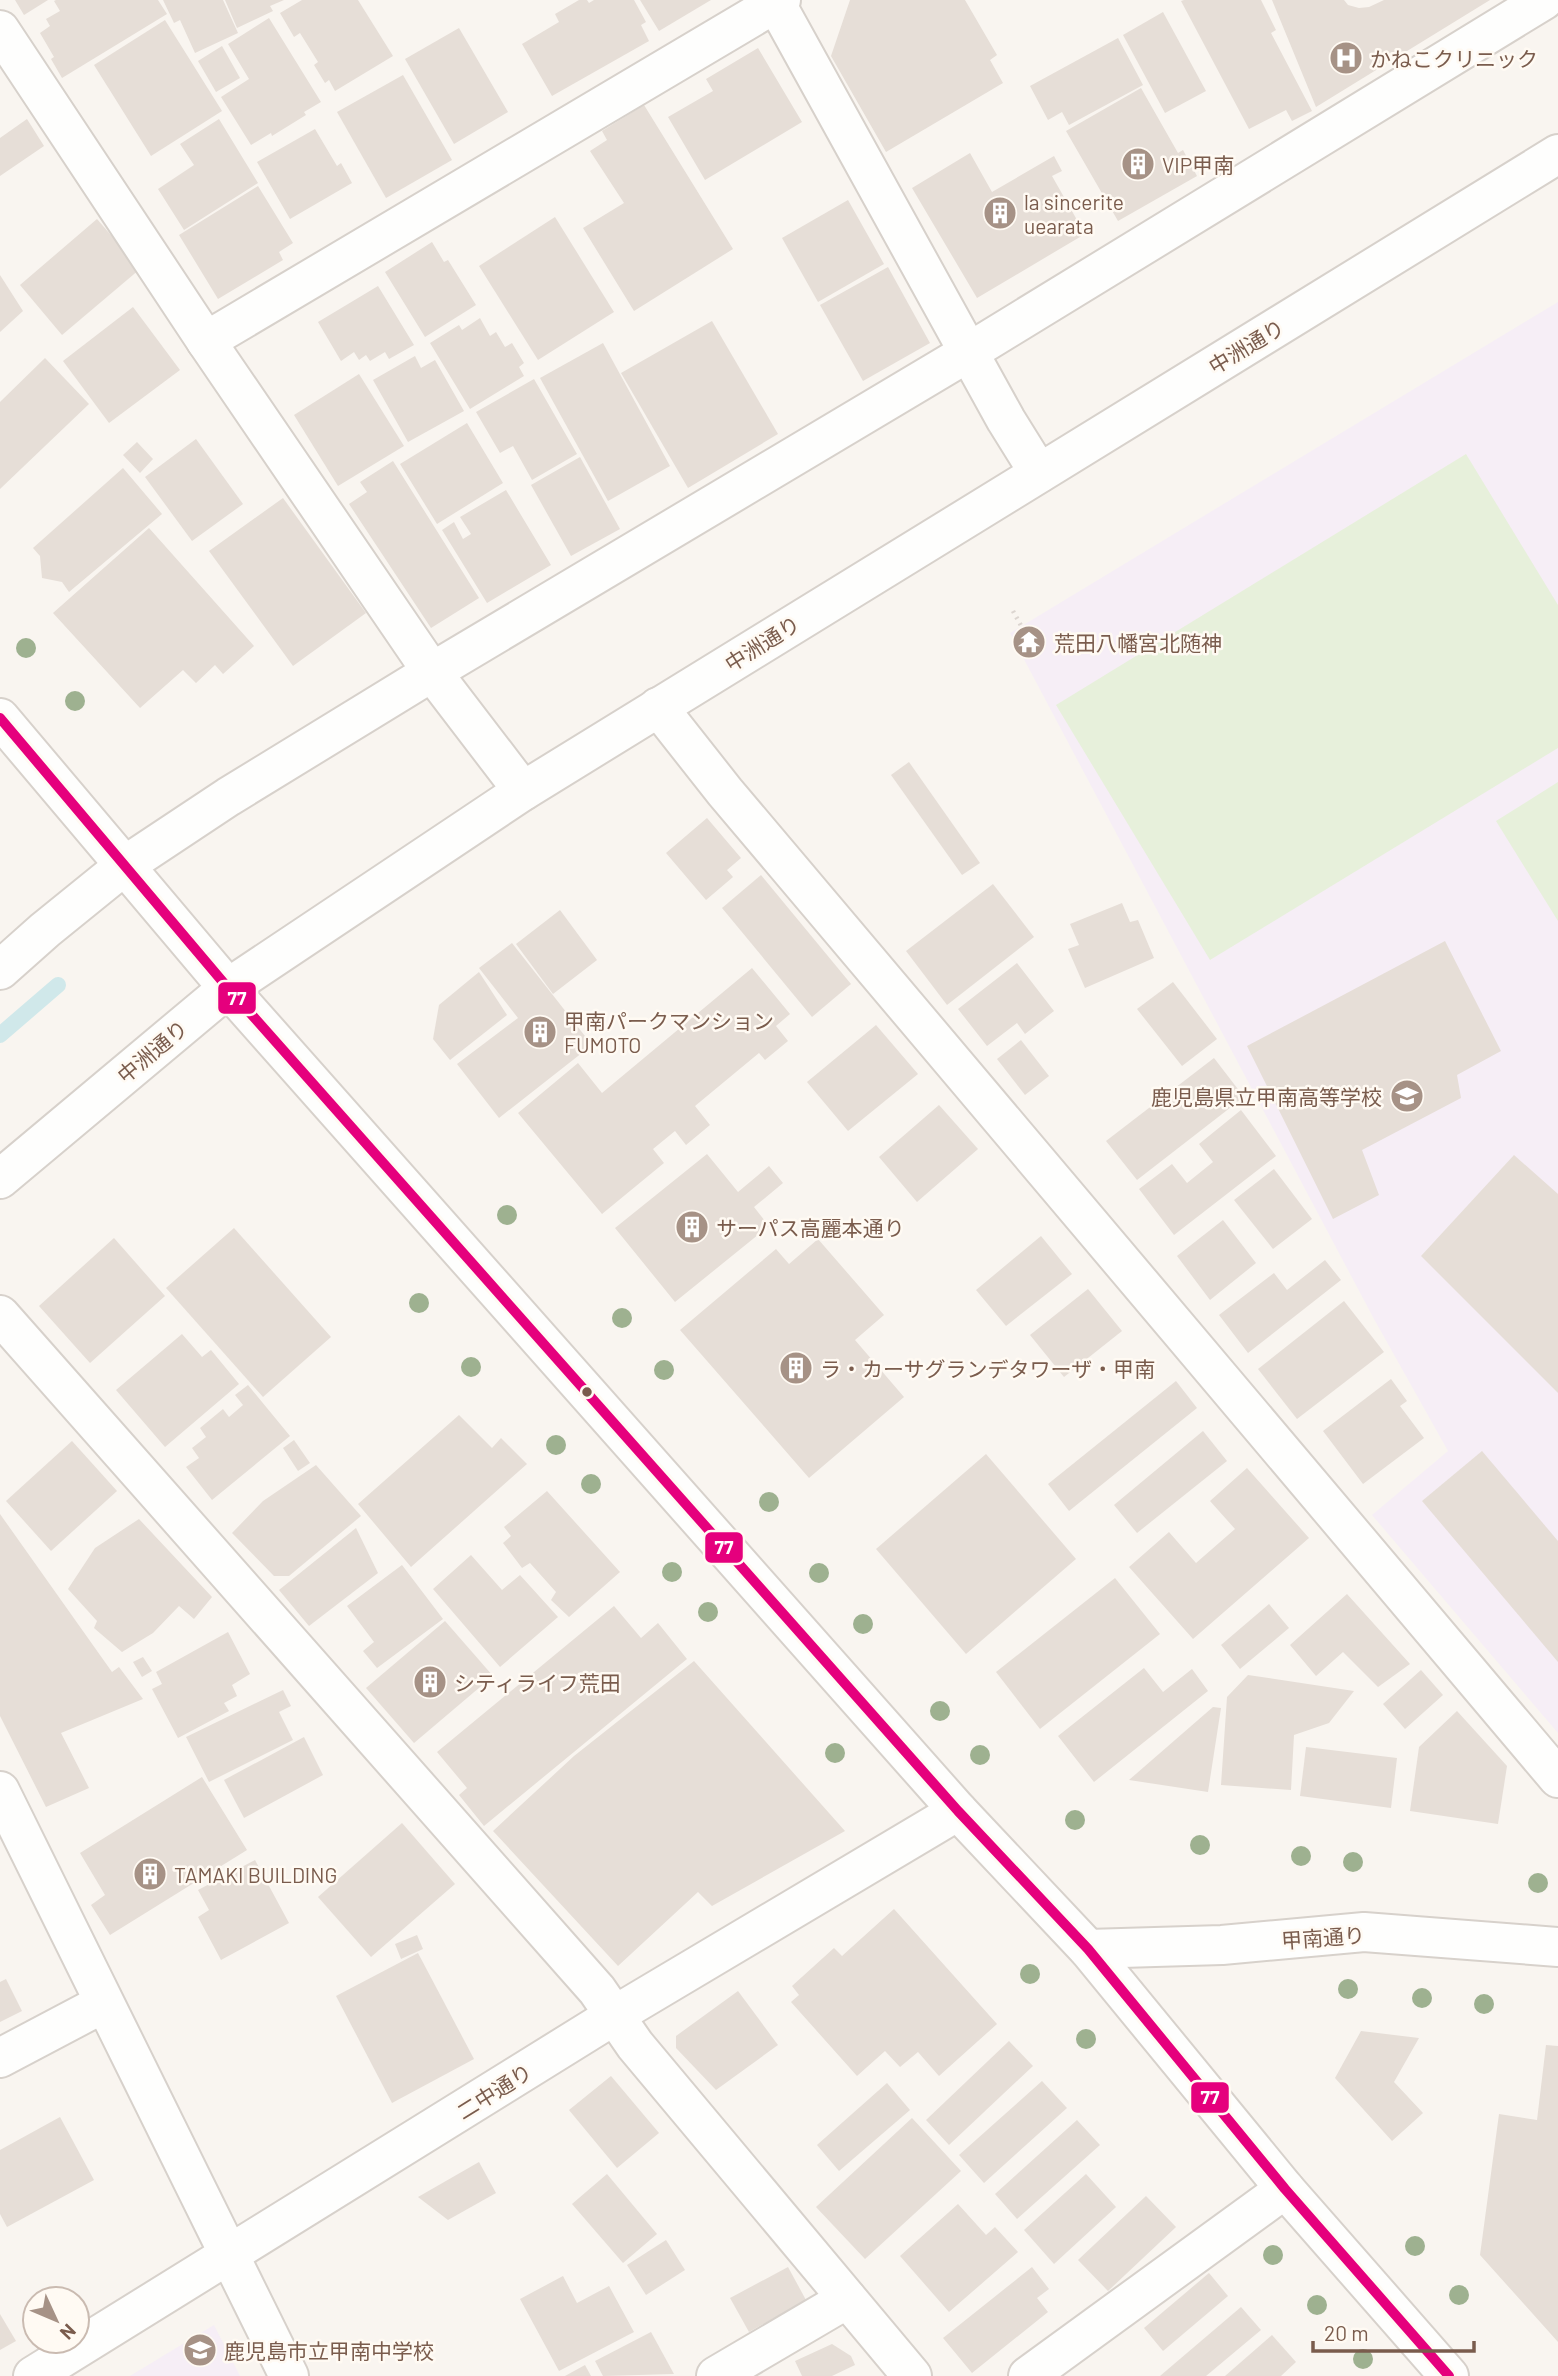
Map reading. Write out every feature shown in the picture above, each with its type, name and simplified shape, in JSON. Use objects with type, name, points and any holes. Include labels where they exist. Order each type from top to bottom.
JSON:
[{"type":"street","points":[[0,970],[124,866],[228,797],[432,672],[969,352],[1544,0]]},
{"type":"street","points":[[206,341],[777,1],[1006,420],[1039,473]]},
{"type":"street","points":[[0,30],[206,341],[432,672],[523,791]]},
{"type":"street","name":"中洲通り","points":[[0,1179],[228,988],[523,791],[1558,154]]},
{"type":"street","points":[[658,707],[724,792],[1558,1778]]},
{"type":"street","points":[[0,718],[228,988],[958,1811],[1088,1949],[1285,2189],[1449,2376]]},
{"type":"street","points":[[0,1315],[597,1990],[635,2045],[912,2376]]},
{"type":"street","points":[[0,1791],[289,2376]]},
{"type":"street","name":"二中通り","points":[[33,2376],[615,2015],[958,1811]]},
{"type":"street","name":"甲南通り","points":[[1088,1949],[1222,1945],[1364,1932],[1558,1947]]},
{"type":"street","points":[[0,2058],[104,2003]]},
{"type":"street","points":[[1028,2376],[1285,2189]]},
{"type":"street","points":[[716,2376],[848,2299]]},
{"type":"path","points":[[1013,611],[1026,633]]},
{"type":"shaded area","name":"鹿児島県立甲南高等学校","points":[[1558,302],[1558,1733],[1372,1515],[1448,1451],[1374,1319],[1010,633]]},
{"type":"shaded area","name":"鹿児島市立甲南中学校","points":[[214,2325],[240,2376],[130,2376]]},
{"type":"green space","points":[[1466,454],[1558,605],[1558,748],[1210,960],[1056,705]]},
{"type":"green space","points":[[1558,782],[1558,921],[1496,821]]},
{"type":"building","points":[[15,0],[48,0],[24,15]]},
{"type":"building","points":[[158,0],[167,14],[62,78],[40,33],[50,26],[46,19],[60,11],[54,1]]},
{"type":"building","points":[[163,0],[223,0],[238,33],[195,53],[180,20],[174,23]]},
{"type":"building","points":[[225,0],[284,0],[270,6],[273,11],[237,28]]},
{"type":"building","points":[[302,0],[358,0],[393,56],[335,91],[329,80],[325,83],[314,65],[318,62],[300,33],[294,37],[280,13]]},
{"type":"building","points":[[579,0],[587,0],[589,3],[594,0],[634,0],[646,22],[641,25],[649,41],[552,96],[522,44],[559,22],[555,14]]},
{"type":"building","points":[[640,0],[711,0],[659,31]]},
{"type":"building","points":[[850,0],[965,0],[997,55],[990,60],[1003,83],[886,152],[831,56]]},
{"type":"building","points":[[1261,0],[1276,30],[1271,33],[1312,111],[1292,121],[1286,110],[1249,129],[1181,1]]},
{"type":"building","name":"かねこクリニック","points":[[1272,0],[1344,0],[1348,5],[1359,8],[1384,0],[1490,0],[1316,107]]},
{"type":"building","points":[[1163,12],[1206,91],[1165,113],[1123,35]]},
{"type":"building","points":[[269,18],[321,102],[304,112],[306,115],[272,136],[271,133],[251,145],[221,97],[249,79],[228,44]]},
{"type":"building","points":[[165,20],[222,111],[151,156],[94,65]]},
{"type":"building","points":[[459,28],[508,112],[454,144],[405,59]]},
{"type":"building","points":[[1118,38],[1143,85],[1069,125],[1062,112],[1048,120],[1030,86]]},
{"type":"building","points":[[222,46],[240,78],[216,92],[198,61]]},
{"type":"building","points":[[758,48],[802,122],[705,180],[668,117],[713,91],[706,79]]},
{"type":"building","points":[[403,75],[452,160],[386,198],[337,112]]},
{"type":"building","name":"VIP甲南","points":[[1141,88],[1178,153],[1183,150],[1197,176],[1118,221],[1066,131]]},
{"type":"building","points":[[644,105],[733,249],[634,311],[583,228],[624,203],[590,151],[607,140],[602,131]]},
{"type":"building","points":[[27,119],[44,146],[0,176],[0,138]]},
{"type":"building","points":[[219,119],[258,183],[184,230],[158,189],[194,165],[180,144]]},
{"type":"building","points":[[315,129],[337,166],[341,163],[352,183],[290,219],[257,162]]},
{"type":"building","name":"la sincerite uearata","points":[[970,153],[992,192],[1054,156],[1062,171],[1052,176],[1085,234],[977,298],[912,188]]},
{"type":"building","points":[[258,186],[293,243],[279,252],[283,260],[218,299],[179,235]]},
{"type":"building","points":[[848,200],[884,264],[818,302],[782,238]]},
{"type":"building","points":[[555,217],[614,312],[538,360],[479,266]]},
{"type":"building","points":[[97,219],[140,269],[62,335],[20,285]]},
{"type":"building","points":[[432,242],[444,262],[448,260],[476,305],[425,337],[385,272]]},
{"type":"building","points":[[888,267],[930,343],[863,381],[820,305]]},
{"type":"building","points":[[0,275],[23,311],[0,332]]},
{"type":"building","points":[[378,286],[414,345],[389,359],[385,352],[370,361],[366,355],[359,360],[354,352],[341,361],[318,322]]},
{"type":"building","points":[[133,307],[180,370],[109,423],[63,361]]},
{"type":"building","points":[[480,318],[490,336],[496,332],[505,347],[512,343],[524,363],[519,367],[524,376],[470,409],[430,343],[459,325],[462,330]]},
{"type":"building","points":[[712,321],[778,434],[688,488],[621,373]]},
{"type":"building","points":[[603,343],[670,466],[608,501],[540,378]]},
{"type":"building","points":[[415,356],[421,368],[435,360],[464,411],[408,442],[373,380]]},
{"type":"building","points":[[45,358],[89,404],[0,489],[0,402]]},
{"type":"building","points":[[359,374],[404,446],[338,486],[294,415]]},
{"type":"building","points":[[534,379],[577,454],[532,480],[513,446],[500,453],[476,412]]},
{"type":"building","points":[[467,423],[503,483],[437,524],[400,464]]},
{"type":"building","points":[[196,439],[243,504],[192,541],[145,477]]},
{"type":"building","points":[[137,442],[153,459],[140,473],[123,455]]},
{"type":"building","points":[[580,457],[620,529],[571,556],[531,485]]},
{"type":"building","points":[[393,461],[479,598],[431,628],[349,504],[367,492],[360,482]]},
{"type":"building","points":[[123,468],[162,514],[69,592],[62,582],[42,578],[40,556],[33,548]]},
{"type":"building","points":[[506,490],[551,565],[487,603],[442,530],[454,522],[463,539],[471,534],[460,517]]},
{"type":"building","points":[[283,498],[366,613],[293,666],[209,551]]},
{"type":"building","points":[[149,528],[254,646],[223,674],[215,665],[196,683],[183,670],[140,708],[53,613]]},
{"type":"building","points":[[1034,633],[1040,644],[1024,652],[1019,640]]},
{"type":"building","points":[[909,762],[980,863],[962,875],[891,775]]},
{"type":"building","points":[[707,818],[741,858],[727,870],[733,877],[706,900],[666,853]]},
{"type":"building","points":[[761,875],[851,984],[812,1017],[722,908]]},
{"type":"building","points":[[993,884],[1034,937],[947,1005],[906,951]]},
{"type":"building","points":[[1122,903],[1130,922],[1138,920],[1154,958],[1085,988],[1068,949],[1079,945],[1070,924]]},
{"type":"building","points":[[560,910],[597,960],[553,994],[516,944]]},
{"type":"building","points":[[1445,941],[1501,1051],[1457,1075],[1461,1098],[1362,1150],[1379,1195],[1333,1219],[1247,1046]]},
{"type":"building","name":"甲南パークマンション FUMOTO","points":[[512,943],[592,1045],[499,1118],[457,1064],[518,1018],[479,968]]},
{"type":"building","points":[[1017,963],[1054,1011],[1025,1034],[1017,1023],[987,1046],[958,1009]]},
{"type":"building","points":[[752,968],[790,1014],[776,1026],[788,1041],[765,1060],[759,1053],[695,1106],[710,1125],[686,1145],[675,1131],[653,1149],[664,1163],[602,1214],[518,1113],[578,1063],[602,1093]]},
{"type":"building","points":[[479,972],[507,1015],[450,1060],[433,1039],[439,1005]]},
{"type":"building","points":[[1173,982],[1217,1039],[1182,1066],[1137,1009]]},
{"type":"building","points":[[876,1025],[918,1074],[848,1131],[807,1082]]},
{"type":"building","points":[[1021,1040],[1049,1076],[1025,1095],[997,1059]]},
{"type":"building","points":[[1214,1058],[1244,1097],[1137,1180],[1106,1141]]},
{"type":"building","points":[[939,1105],[978,1149],[917,1202],[879,1157]]},
{"type":"building","points":[[1241,1110],[1276,1156],[1174,1235],[1139,1189],[1172,1164],[1187,1183],[1213,1162],[1199,1144]]},
{"type":"building","name":"サーパス高麗本通り","points":[[707,1154],[738,1192],[769,1166],[783,1183],[754,1207],[769,1226],[675,1302],[615,1228]]},
{"type":"building","points":[[1514,1155],[1558,1194],[1558,1393],[1421,1256]]},
{"type":"building","points":[[1274,1169],[1312,1219],[1273,1249],[1234,1200]]},
{"type":"building","points":[[1223,1220],[1256,1263],[1210,1300],[1177,1256]]},
{"type":"building","points":[[234,1228],[331,1337],[263,1397],[166,1288]]},
{"type":"building","points":[[1041,1236],[1072,1274],[1006,1326],[976,1290]]},
{"type":"building","points":[[114,1238],[165,1296],[90,1363],[39,1306]]},
{"type":"building","name":"ラ・カーサグランデタワーザ・甲南","points":[[818,1239],[884,1315],[855,1340],[904,1397],[809,1478],[680,1330],[776,1249],[789,1264]]},
{"type":"building","points":[[1325,1260],[1341,1280],[1248,1353],[1219,1315],[1274,1273],[1287,1290]]},
{"type":"building","points":[[1088,1289],[1122,1331],[1064,1377],[1030,1335]]},
{"type":"building","points":[[1344,1301],[1384,1352],[1297,1419],[1258,1369]]},
{"type":"building","points":[[182,1334],[202,1357],[211,1350],[239,1384],[165,1447],[116,1390]]},
{"type":"building","points":[[1391,1379],[1407,1401],[1400,1406],[1424,1438],[1363,1484],[1323,1431]]},
{"type":"building","points":[[1176,1381],[1197,1408],[1069,1511],[1048,1484]]},
{"type":"building","points":[[248,1385],[290,1436],[212,1500],[186,1467],[199,1458],[192,1448],[206,1437],[200,1428],[223,1409],[229,1417],[243,1405],[235,1395]]},
{"type":"building","points":[[459,1415],[492,1448],[501,1438],[527,1464],[411,1567],[358,1504]]},
{"type":"building","points":[[1203,1431],[1227,1461],[1137,1533],[1114,1505]]},
{"type":"building","points":[[294,1440],[310,1463],[298,1471],[283,1448]]},
{"type":"building","points":[[72,1441],[117,1491],[51,1551],[6,1501]]},
{"type":"building","points":[[1482,1451],[1558,1541],[1558,1662],[1422,1501]]},
{"type":"building","points":[[986,1454],[1076,1559],[966,1654],[876,1549]]},
{"type":"building","points":[[316,1465],[361,1516],[289,1576],[274,1576],[232,1533],[263,1501]]},
{"type":"building","points":[[1247,1468],[1309,1538],[1193,1639],[1129,1567],[1169,1532],[1196,1563],[1235,1529],[1210,1501]]},
{"type":"building","points":[[547,1491],[620,1572],[569,1617],[551,1600],[556,1592],[530,1563],[522,1568],[503,1543],[511,1536],[504,1527]]},
{"type":"building","points":[[0,1514],[112,1672],[119,1667],[143,1699],[61,1733],[89,1788],[46,1807],[0,1716]]},
{"type":"building","points":[[139,1519],[212,1597],[194,1619],[179,1606],[153,1633],[122,1652],[94,1628],[97,1621],[68,1589],[95,1548]]},
{"type":"building","points":[[356,1528],[378,1573],[309,1626],[279,1590]]},
{"type":"building","points":[[471,1555],[502,1590],[520,1575],[558,1617],[500,1667],[433,1589]]},
{"type":"building","points":[[402,1565],[443,1619],[377,1668],[363,1651],[374,1642],[347,1606]]},
{"type":"building","points":[[1115,1578],[1160,1634],[1040,1729],[996,1672]]},
{"type":"building","points":[[1347,1594],[1410,1664],[1378,1687],[1343,1652],[1316,1676],[1290,1645]]},
{"type":"building","points":[[1269,1604],[1289,1628],[1240,1669],[1221,1645]]},
{"type":"building","points":[[614,1606],[641,1638],[658,1623],[687,1659],[484,1826],[459,1795],[467,1788],[437,1752]]},
{"type":"building","name":"シティライフ荒田","points":[[445,1621],[493,1676],[414,1743],[366,1688]]},
{"type":"building","points":[[228,1632],[250,1674],[232,1685],[237,1696],[224,1703],[229,1711],[178,1738],[152,1689],[162,1684],[156,1672]]},
{"type":"building","points":[[143,1657],[152,1671],[142,1677],[133,1662]]},
{"type":"building","points":[[694,1661],[845,1831],[712,1906],[698,1892],[618,1966],[493,1831],[574,1756]]},
{"type":"building","points":[[1144,1668],[1163,1692],[1192,1669],[1208,1691],[1094,1782],[1058,1736]]},
{"type":"building","points":[[1421,1670],[1443,1695],[1405,1729],[1383,1704]]},
{"type":"building","points":[[1248,1675],[1354,1691],[1329,1723],[1294,1735],[1291,1790],[1221,1785],[1227,1697]]},
{"type":"building","points":[[283,1690],[291,1706],[279,1712],[293,1740],[209,1782],[186,1737]]},
{"type":"building","points":[[1213,1707],[1221,1708],[1208,1792],[1129,1780]]},
{"type":"building","points":[[1457,1711],[1507,1766],[1498,1824],[1410,1811],[1419,1747]]},
{"type":"building","points":[[304,1737],[323,1775],[244,1818],[224,1780]]},
{"type":"building","points":[[1306,1747],[1397,1758],[1391,1808],[1300,1796]]},
{"type":"building","name":"TAMAKI BUILDING","points":[[202,1777],[247,1850],[110,1935],[91,1905],[105,1895],[80,1853]]},
{"type":"building","points":[[402,1823],[455,1884],[371,1957],[318,1897]]},
{"type":"building","points":[[255,1860],[289,1923],[221,1960],[198,1917],[209,1910],[198,1890]]},
{"type":"building","points":[[894,1909],[997,2024],[939,2076],[918,2052],[900,2067],[885,2051],[857,2076],[791,2002],[799,1995],[792,1986],[834,1948],[842,1956]]},
{"type":"building","points":[[417,1935],[423,1949],[401,1959],[395,1944]]},
{"type":"building","points":[[418,1953],[474,2059],[392,2103],[336,1996]]},
{"type":"building","points":[[6,1979],[22,2011],[0,2022],[0,1982]]},
{"type":"building","points":[[738,1991],[778,2045],[716,2090],[676,2048],[676,2036]]},
{"type":"building","points":[[1361,2031],[1419,2038],[1394,2082],[1423,2113],[1392,2141],[1335,2078]]},
{"type":"building","points":[[1009,2041],[1033,2066],[949,2145],[926,2120]]},
{"type":"building","points":[[1546,2045],[1558,2046],[1558,2342],[1480,2255],[1499,2114],[1537,2120]]},
{"type":"building","points":[[611,2076],[659,2133],[617,2168],[569,2110]]},
{"type":"building","points":[[1042,2081],[1067,2108],[984,2183],[959,2155]]},
{"type":"building","points":[[887,2083],[910,2110],[839,2171],[817,2145]]},
{"type":"building","points":[[60,2117],[94,2180],[7,2227],[0,2214],[0,2150]]},
{"type":"building","points":[[912,2118],[961,2171],[865,2259],[816,2207]]},
{"type":"building","points":[[1077,2120],[1100,2145],[1017,2219],[995,2194]]},
{"type":"building","points":[[479,2162],[496,2193],[448,2220],[418,2197]]},
{"type":"building","points":[[607,2174],[657,2234],[623,2263],[572,2204]]},
{"type":"building","points":[[1086,2174],[1116,2207],[1054,2264],[1024,2230]]},
{"type":"building","points":[[1146,2196],[1176,2227],[1108,2291],[1078,2260]]},
{"type":"building","points":[[958,2204],[986,2235],[995,2227],[1018,2252],[949,2312],[900,2256]]},
{"type":"building","points":[[666,2240],[685,2270],[646,2295],[627,2265]]},
{"type":"building","points":[[788,2267],[806,2300],[749,2332],[730,2298]]},
{"type":"building","points":[[1032,2267],[1049,2289],[1037,2298],[1048,2312],[972,2373],[943,2338]]},
{"type":"building","points":[[1209,2273],[1228,2296],[1163,2351],[1144,2328]]},
{"type":"building","points":[[563,2276],[577,2303],[609,2286],[634,2332],[559,2371],[520,2299]]},
{"type":"building","points":[[1241,2307],[1261,2330],[1206,2376],[1160,2376]]},
{"type":"building","points":[[0,2314],[16,2341],[0,2350]]},
{"type":"building","points":[[651,2332],[674,2374],[603,2376],[595,2361]]},
{"type":"building","points":[[1272,2335],[1296,2362],[1281,2376],[1225,2376]]},
{"type":"building","points":[[832,2344],[851,2356],[855,2365],[832,2376],[802,2376],[795,2361]]},
{"type":"building","points":[[585,2365],[591,2376],[565,2376]]},
{"type":"waterway","points":[[0,1035],[58,985]]},
{"type":"transit line","name":"77","points":[[0,718],[228,988],[958,1811],[1088,1949],[1285,2189],[1449,2376]]},
{"type":"place","name":"かねこクリニック","points":[[1346,58]]},
{"type":"place","name":"VIP甲南","points":[[1138,164]]},
{"type":"place","name":"la sincerite uearata","points":[[1000,213]]},
{"type":"place","name":"荒田八幡宮北随神","points":[[1029,642]]},
{"type":"place","name":"甲南パークマンション FUMOTO","points":[[540,1032]]},
{"type":"place","name":"鹿児島県立甲南高等学校","points":[[1407,1096]]},
{"type":"place","name":"サーパス高麗本通り","points":[[692,1227]]},
{"type":"place","name":"ラ・カーサグランデタワーザ・甲南","points":[[796,1368]]},
{"type":"place","name":"シティライフ荒田","points":[[430,1682]]},
{"type":"place","name":"TAMAKI BUILDING","points":[[150,1874]]},
{"type":"place","name":"鹿児島市立甲南中学校","points":[[200,2350]]}]
